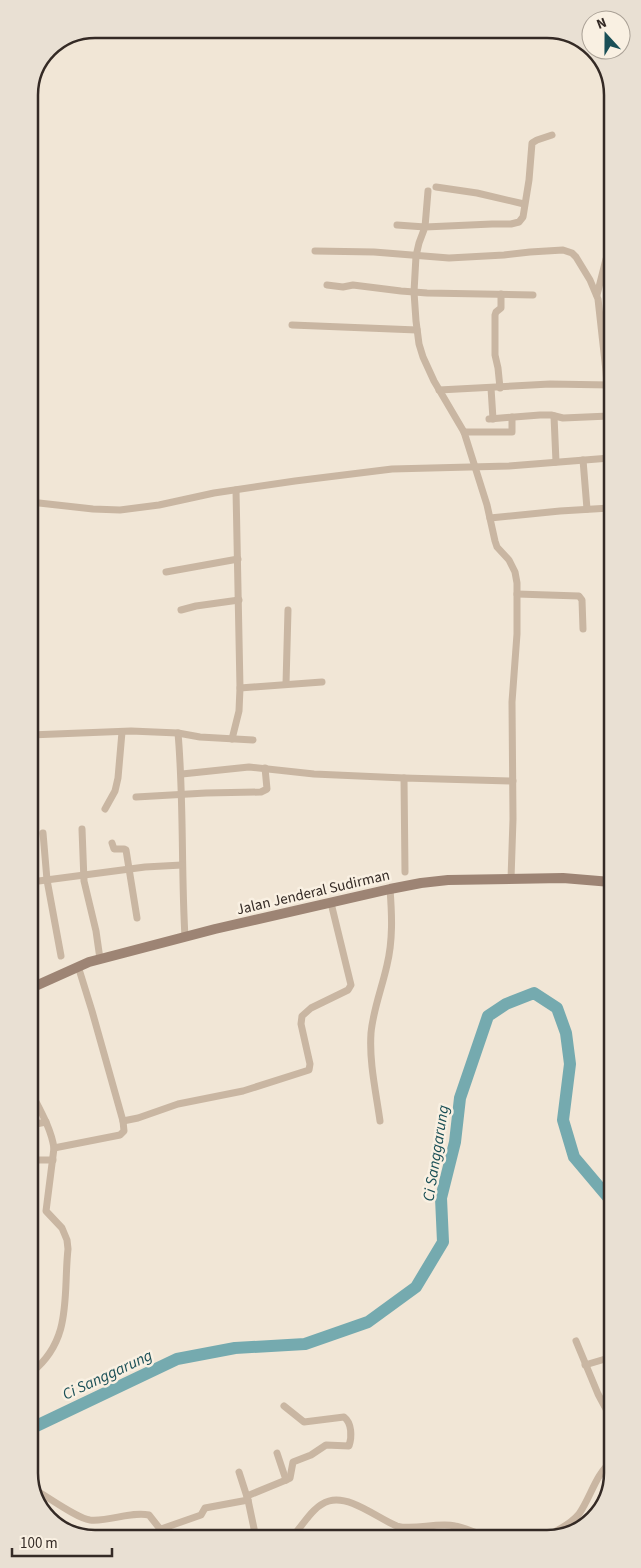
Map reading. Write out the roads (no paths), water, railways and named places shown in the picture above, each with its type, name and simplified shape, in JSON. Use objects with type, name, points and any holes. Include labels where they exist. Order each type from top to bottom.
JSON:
[{"type":"main road","name":"Jalan Jenderal Sudirman","points":[[38,985],[78,966],[100,959],[185,937],[421,883],[511,878],[572,878],[604,881]]},
{"type":"street","points":[[397,225],[425,227],[516,224],[522,217],[529,180],[532,143],[552,136]]},
{"type":"street","points":[[436,187],[477,193],[524,204]]},
{"type":"street","points":[[428,191],[425,227],[416,256],[414,292],[417,330],[423,357],[439,390],[464,432],[497,546],[509,560],[515,572],[517,634],[512,702],[511,878]]},
{"type":"street","points":[[315,251],[374,252],[458,258],[568,251],[576,257],[590,280],[597,296],[604,332]]},
{"type":"street","points":[[597,296],[604,267]]},
{"type":"street","points":[[327,285],[343,287],[354,285],[414,292],[533,295]]},
{"type":"street","points":[[500,388],[495,355],[495,315],[501,308],[501,294]]},
{"type":"street","points":[[292,325],[417,330]]},
{"type":"street","points":[[439,390],[550,384],[604,385]]},
{"type":"street","points":[[491,388],[491,419],[540,415],[563,418],[604,416]]},
{"type":"street","points":[[554,416],[556,462]]},
{"type":"street","points":[[464,432],[512,432],[512,417]]},
{"type":"street","points":[[38,503],[120,510],[236,490],[392,469],[475,468],[604,458]]},
{"type":"street","points":[[584,460],[587,509]]},
{"type":"street","points":[[232,739],[239,711],[240,688],[236,490]]},
{"type":"street","points":[[490,518],[604,508]]},
{"type":"street","points":[[166,572],[238,559]]},
{"type":"street","points":[[517,594],[580,596],[582,600],[583,629]]},
{"type":"street","points":[[181,610],[239,600]]},
{"type":"street","points":[[286,684],[288,610]]},
{"type":"street","points":[[240,688],[322,682]]},
{"type":"street","points":[[38,735],[122,732],[178,733],[253,740]]},
{"type":"street","points":[[105,809],[115,791],[118,778],[122,732]]},
{"type":"street","points":[[178,733],[182,774],[182,866],[185,937]]},
{"type":"street","points":[[182,774],[248,767],[314,774],[513,781]]},
{"type":"street","points":[[136,797],[261,792],[267,789],[265,768]]},
{"type":"street","points":[[404,778],[405,872]]},
{"type":"street","points":[[182,794],[185,937]]},
{"type":"street","points":[[82,829],[86,893],[96,931],[100,959]]},
{"type":"street","points":[[43,833],[47,880],[61,956]]},
{"type":"street","points":[[112,843],[114,849],[124,848],[126,850],[137,918]]},
{"type":"street","points":[[38,881],[162,865],[182,866]]},
{"type":"street","points":[[380,1121],[373,1072],[371,1036],[378,998],[388,965],[392,939],[390,889]]},
{"type":"street","points":[[123,1121],[138,1118],[178,1104],[243,1090],[309,1070],[310,1064],[302,1016],[310,1008],[348,990],[351,985],[331,903]]},
{"type":"street","points":[[54,1148],[120,1135],[124,1131],[123,1121],[78,966]]},
{"type":"street","points":[[38,1107],[46,1122],[54,1148],[46,1211],[61,1226],[67,1240],[68,1249],[64,1315],[59,1336],[45,1359],[38,1366]]},
{"type":"street","points":[[38,1123],[46,1122]]},
{"type":"street","points":[[38,1160],[53,1160]]},
{"type":"street","points":[[576,1341],[604,1405]]},
{"type":"street","points":[[585,1365],[604,1359]]},
{"type":"street","points":[[41,1493],[86,1519],[106,1520],[145,1514],[151,1517],[161,1528],[201,1515],[205,1508],[248,1498],[290,1478],[293,1462],[311,1455],[326,1445],[349,1446],[351,1435],[348,1420],[344,1417],[304,1422],[284,1406]]},
{"type":"street","points":[[277,1453],[286,1480]]},
{"type":"street","points":[[558,1529],[575,1519],[604,1469]]},
{"type":"street","points":[[239,1472],[248,1498],[254,1530]]},
{"type":"street","points":[[298,1530],[314,1511],[333,1500],[361,1507],[399,1526],[432,1524],[456,1526],[469,1530]]},
{"type":"waterway","name":"Ci Sanggarung","points":[[38,1425],[177,1359],[235,1348],[305,1344],[368,1322],[416,1287],[443,1242],[441,1198],[455,1142],[460,1098],[488,1016],[506,1004],[534,993],[557,1008],[566,1033],[570,1064],[563,1120],[574,1157],[604,1193]]}]
